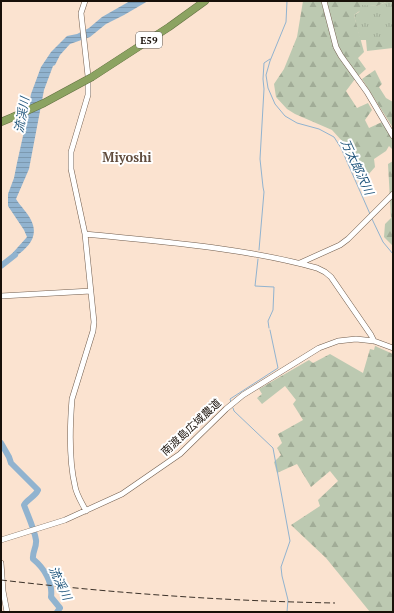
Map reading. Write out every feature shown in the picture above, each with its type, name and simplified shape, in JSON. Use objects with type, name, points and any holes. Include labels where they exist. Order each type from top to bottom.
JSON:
[{"type":"highway","name":"E59","points":[[1,122],[92,77],[158,35],[205,1]]},
{"type":"street","points":[[85,1],[81,9],[81,18],[84,53],[88,76],[88,95],[72,152],[70,169],[85,234],[91,291],[93,331],[72,399],[71,454],[75,486],[86,511]]},
{"type":"street","points":[[324,1],[336,47],[367,92],[393,136]]},
{"type":"street","points":[[300,263],[340,245],[348,239],[393,194]]},
{"type":"street","points":[[85,234],[203,246],[245,252],[317,268],[329,275],[374,341]]},
{"type":"street","points":[[1,296],[91,291]]},
{"type":"street","name":"南渡島広域農道","points":[[1,540],[53,525],[122,494],[169,462],[193,442],[234,402],[312,352],[338,341],[356,339],[374,341],[393,348]]},
{"type":"street","points":[[1,563],[3,592],[7,612]]},
{"type":"green space","points":[[303,1],[393,1],[377,6],[362,5],[361,10],[354,15],[364,52],[358,58],[366,69],[355,79],[346,91],[357,108],[368,103],[372,110],[365,120],[369,128],[382,122],[393,141],[393,150],[389,146],[386,151],[374,159],[375,167],[368,175],[370,179],[362,189],[342,141],[332,130],[295,114],[287,109],[276,97],[274,84],[284,69],[297,37]]},
{"type":"green space","points":[[386,2],[393,2],[393,40],[360,40],[354,15],[359,12],[362,4],[377,6]]},
{"type":"green space","points":[[366,40],[393,40],[393,48],[367,51]]},
{"type":"green space","points":[[375,70],[382,84],[379,87],[386,98],[393,102],[393,128],[362,79]]},
{"type":"green space","points":[[393,161],[393,246],[384,237],[385,224],[391,218],[388,164]]},
{"type":"green space","points":[[375,346],[393,354],[393,612],[370,612],[326,558],[291,525],[320,506],[318,500],[338,481],[330,471],[311,487],[297,464],[277,473],[274,462],[281,455],[277,448],[282,443],[278,434],[303,420],[293,404],[296,400],[285,386],[262,404],[257,398],[262,394],[259,389],[309,360],[313,363],[330,354],[363,373],[370,349],[374,350]]},
{"type":"water","points":[[130,1],[148,1],[106,24],[90,37],[70,44],[53,66],[44,90],[29,169],[16,199],[30,217],[34,227],[34,233],[25,249],[10,261],[9,257],[27,237],[8,206],[8,194],[14,178],[31,94],[41,67],[51,52],[67,36],[77,34],[89,28],[102,17]]},
{"type":"waterway","name":"万太郎沢川","points":[[287,1],[286,22],[270,61],[266,75],[268,88],[275,104],[285,116],[297,123],[319,129],[334,137],[341,148],[370,214]]},
{"type":"waterway","points":[[259,250],[264,192],[260,159],[264,89],[263,79],[264,63],[270,59]]},
{"type":"waterway","name":"万太郎沢川","points":[[372,219],[383,242],[393,254]]},
{"type":"waterway","name":"流渓川","points":[[1,266],[15,255]]},
{"type":"waterway","points":[[258,259],[255,286],[274,287],[273,310],[268,321],[269,328]]},
{"type":"waterway","points":[[231,402],[230,399],[278,368],[270,330]]},
{"type":"waterway","points":[[233,408],[234,411],[273,448],[290,541],[281,567],[288,600],[287,612]]},
{"type":"waterway","name":"流渓川","points":[[1,443],[11,463],[38,490],[24,505],[36,540],[33,559],[47,576],[51,586],[51,597],[60,608],[57,612]]},
{"type":"railway","points":[[1,580],[168,596],[335,603]]},
{"type":"district","name":"Miyoshi","points":[[127,157]]}]
